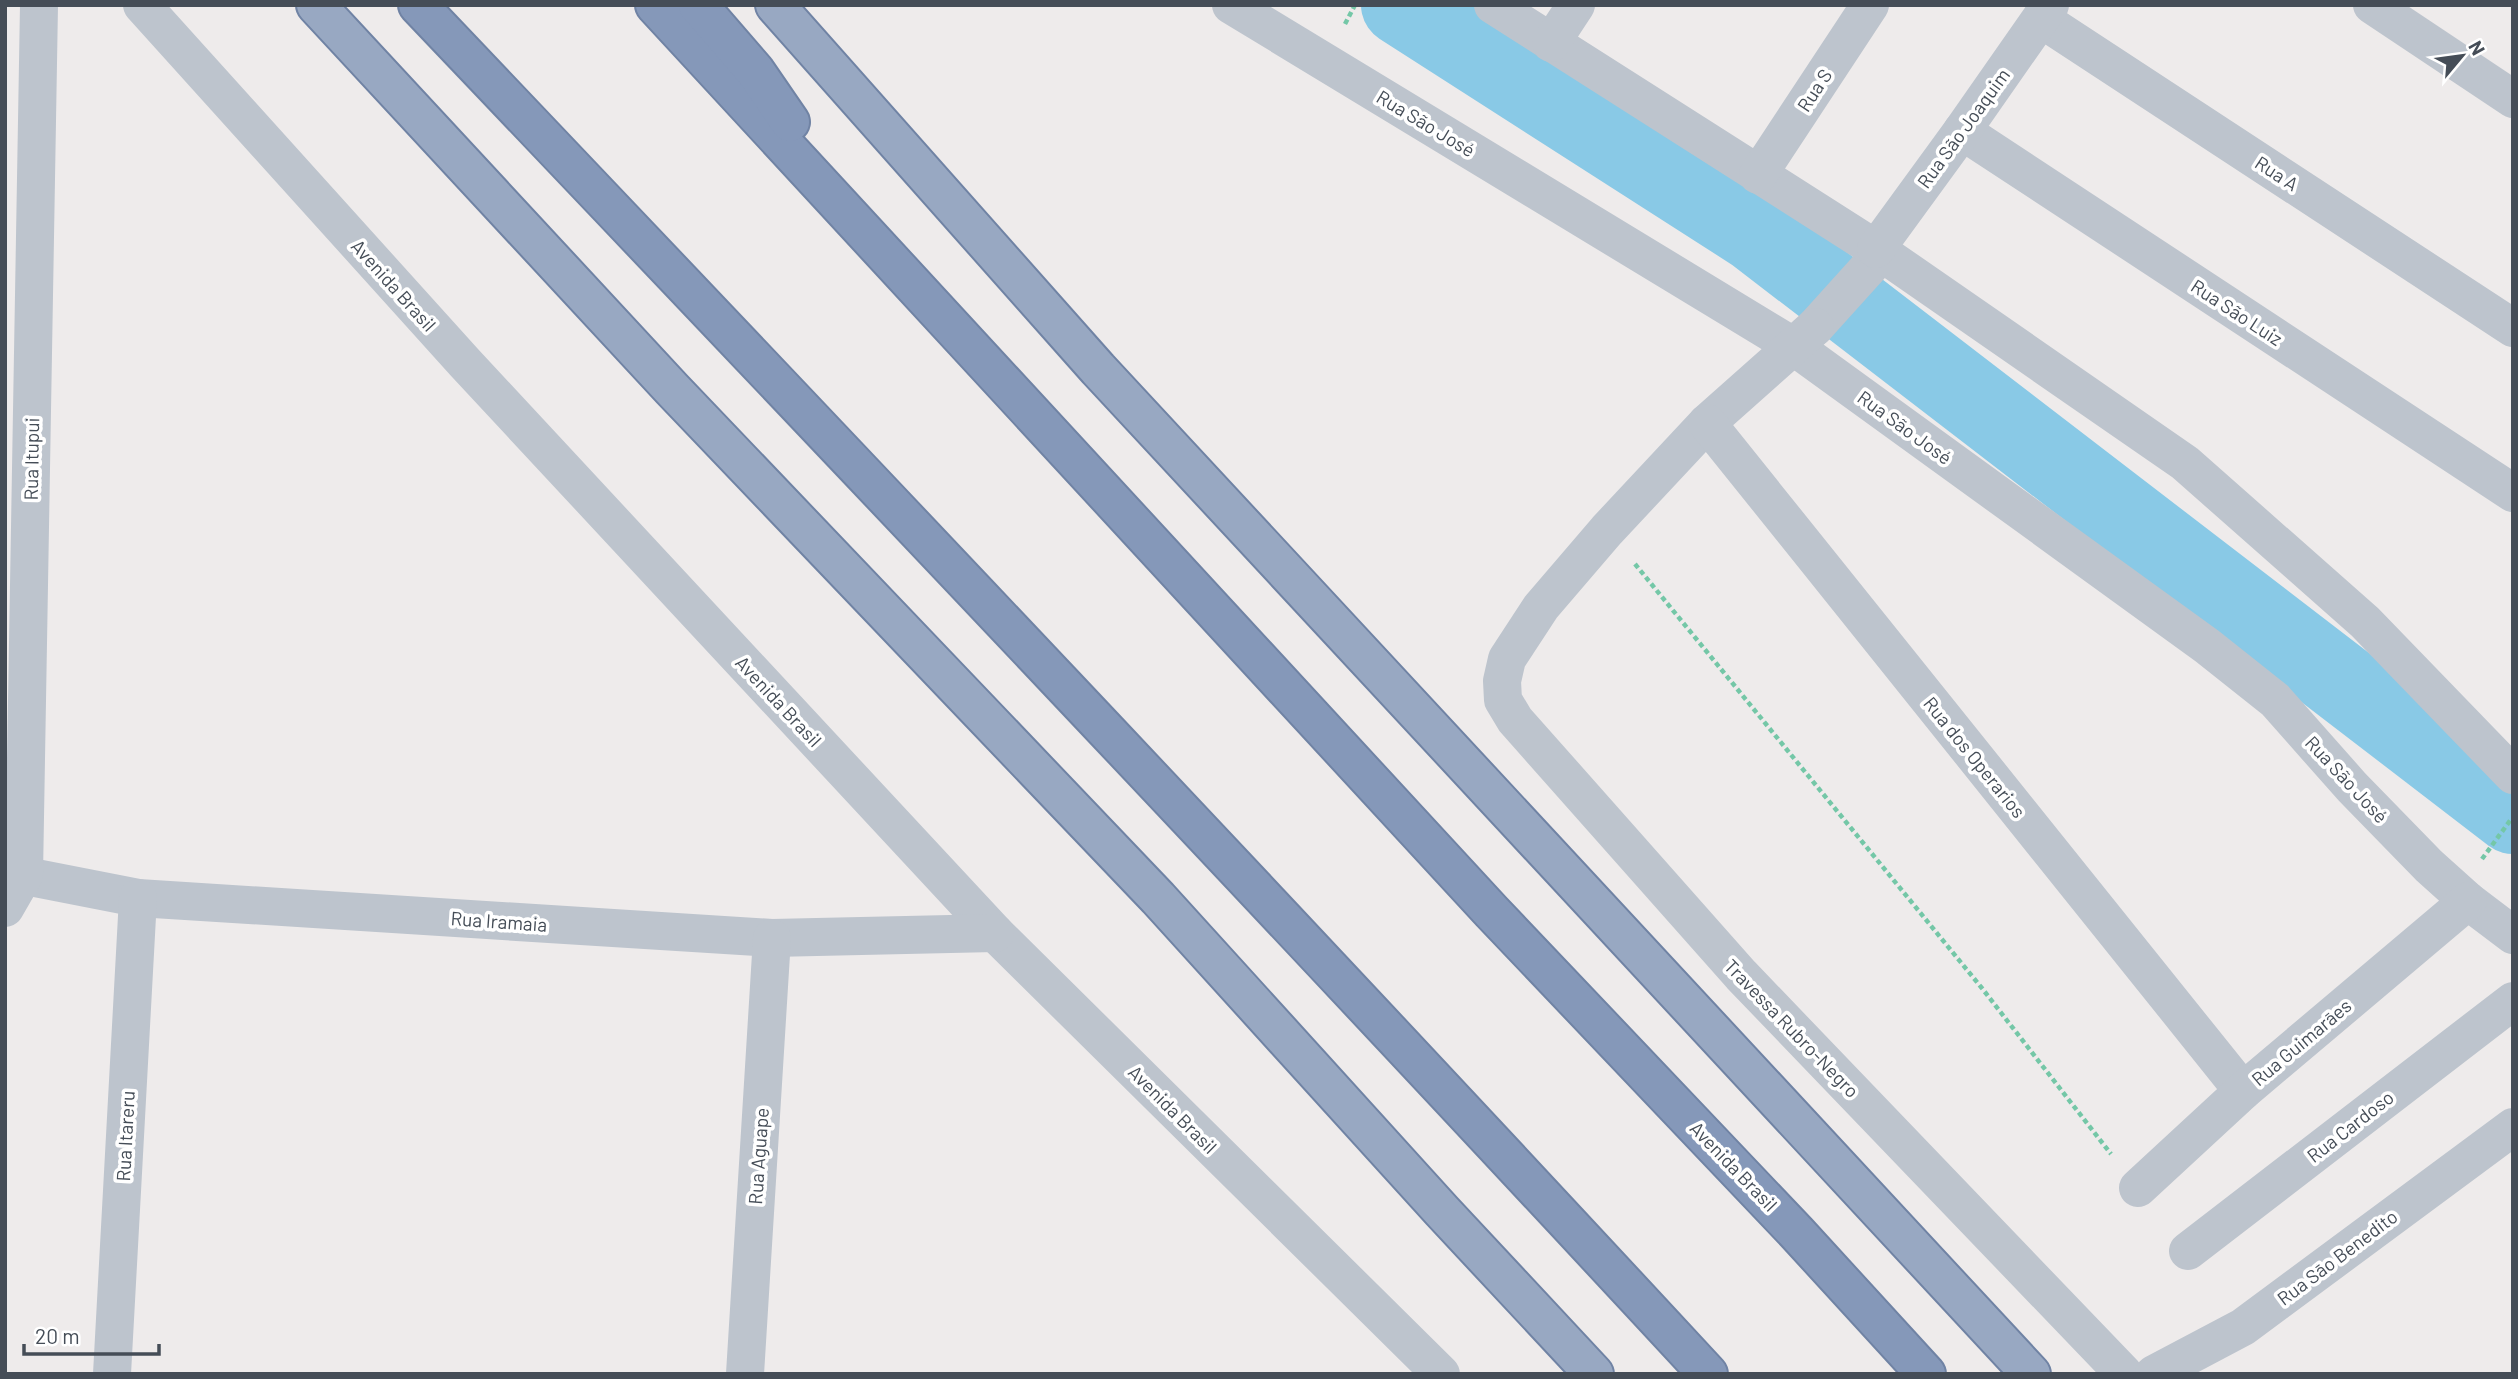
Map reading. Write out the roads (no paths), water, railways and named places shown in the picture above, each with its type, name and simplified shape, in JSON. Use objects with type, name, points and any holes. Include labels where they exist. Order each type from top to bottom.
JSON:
[{"type":"highway","points":[[316,5],[672,389],[1158,898],[1594,1374]]},
{"type":"highway","points":[[418,5],[1378,1017],[1708,1374]]},
{"type":"highway","name":"Avenida Brasil","points":[[655,5],[1473,891],[1797,1233],[1926,1374]]},
{"type":"highway","points":[[698,5],[755,71],[868,236]]},
{"type":"highway","points":[[775,5],[1098,369],[2031,1374]]},
{"type":"street","name":"Rua Itupui","points":[[5,908],[14,873],[19,400],[39,5]]},
{"type":"street","name":"Avenida Brasil","points":[[142,5],[465,363],[995,933],[1441,1374]]},
{"type":"street","name":"Rua São José","points":[[1231,5],[1804,336],[2275,700],[2352,787],[2429,866],[2471,885],[2513,935]]},
{"type":"street","points":[[1493,5],[1758,175],[1873,257],[2185,463],[2365,622],[2513,775]]},
{"type":"street","points":[[1552,43],[1576,5]]},
{"type":"street","name":"Rua S","points":[[1758,175],[1870,5]]},
{"type":"street","points":[[2372,5],[2513,99]]},
{"type":"street","name":"Rua São Joaquim","points":[[1507,659],[1541,607],[1607,530],[1707,423],[1804,336],[1873,257],[2045,12]]},
{"type":"street","name":"Rua A","points":[[2045,12],[2513,328]]},
{"type":"street","name":"Rua São Luiz","points":[[1962,131],[2513,493]]},
{"type":"street","name":"Rua dos Operarios","points":[[1707,423],[2243,1091]]},
{"type":"street","name":"Travessa Rubro-Negro","points":[[1507,659],[1502,681],[1503,699],[1515,720],[1741,975],[2124,1374]]},
{"type":"street","name":"Rua Iramaia","points":[[14,873],[138,898],[772,938],[995,933]]},
{"type":"street","name":"Rua Guimarāes","points":[[2138,1188],[2471,885]]},
{"type":"street","name":"Rua Itareru","points":[[112,1374],[138,898]]},
{"type":"street","name":"Rua Aguape","points":[[745,1374],[772,938]]},
{"type":"street","name":"Rua Cardoso","points":[[2188,1251],[2513,1001]]},
{"type":"street","name":"Rua Sāo Benedito","points":[[2154,1374],[2244,1327],[2513,1127]]},
{"type":"waterway","points":[[1401,5],[1755,232],[2513,814]]}]
